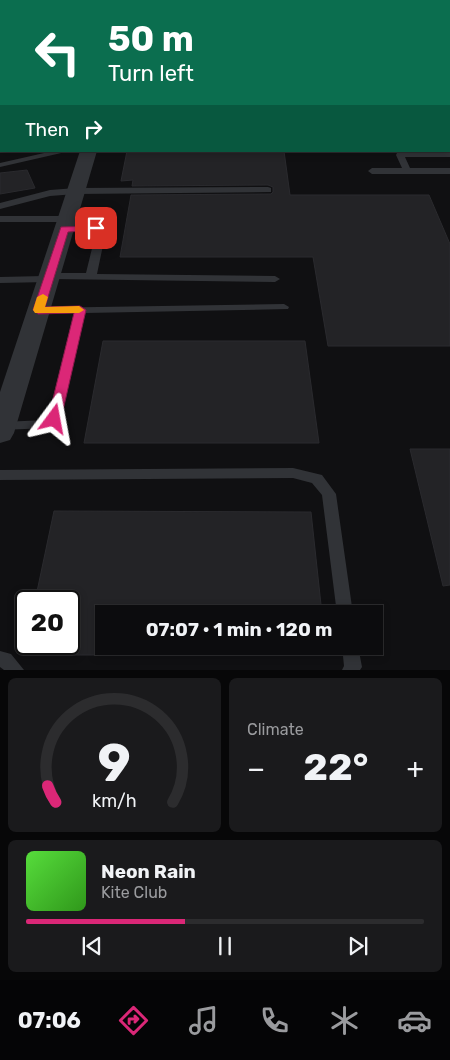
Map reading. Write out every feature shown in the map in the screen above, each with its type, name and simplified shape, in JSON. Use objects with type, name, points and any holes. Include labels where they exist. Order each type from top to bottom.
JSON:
[{"type":"street","points":[[2,420],[89,152]]},
{"type":"lane","points":[[0,165],[61,152]]},
{"type":"lane","points":[[407,171],[400,156],[450,155]]},
{"type":"lane","points":[[372,171],[450,171]]},
{"type":"lane","points":[[0,206],[50,193],[76,191],[268,190]]},
{"type":"lane","points":[[0,219],[66,224],[96,228],[101,231],[91,276]]},
{"type":"lane","points":[[0,280],[91,276],[275,279]]},
{"type":"lane","points":[[38,310],[284,307]]},
{"type":"lane","points":[[2,420],[50,424],[54,419],[80,310]]},
{"type":"lane","points":[[0,475],[293,473],[317,479],[329,494],[344,605]]},
{"type":"lane","points":[[350,670],[353,667],[351,655]]},
{"type":"lane","points":[[0,659],[5,659],[15,670]]},
{"type":"building","points":[[127,152],[284,152],[290,195],[429,195],[450,244],[450,346],[328,346],[313,257],[120,257],[131,195],[271,194],[273,192],[273,187],[268,185],[132,186],[133,180],[121,181]]},
{"type":"building","points":[[27,170],[35,188],[0,194],[0,173]]},
{"type":"building","points":[[103,341],[305,341],[319,443],[84,443]]},
{"type":"building","points":[[410,449],[450,449],[450,585],[443,586]]},
{"type":"building","points":[[54,511],[311,512],[321,605],[95,605],[95,655],[80,655],[80,590],[37,590]]},
{"type":"slow traffic","points":[[43,297],[38,310],[79,310]]},
{"type":"route","points":[[54,419],[80,310],[38,310],[64,229],[96,228]]}]
